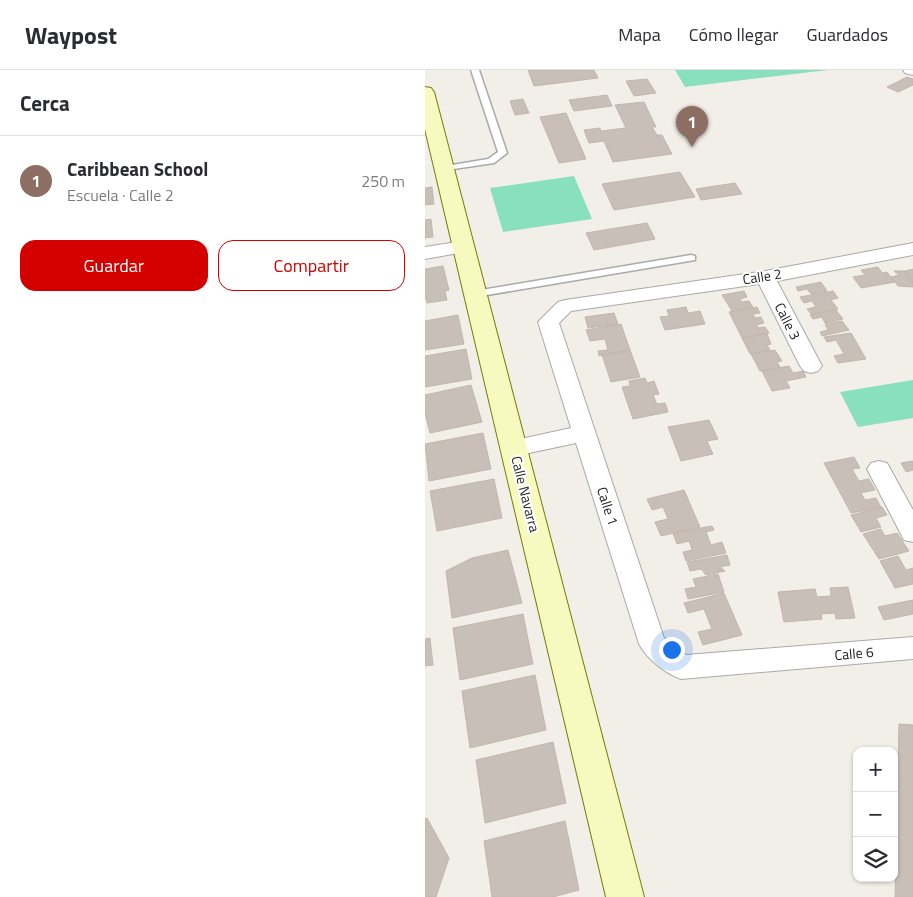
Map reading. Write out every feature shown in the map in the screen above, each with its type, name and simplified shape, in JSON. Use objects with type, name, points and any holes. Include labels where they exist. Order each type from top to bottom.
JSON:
[{"type":"street","points":[[909,70],[913,72]]},
{"type":"street","name":"Calle Navarra","points":[[425,92],[515,448],[625,897]]},
{"type":"street","points":[[425,253],[463,247]]},
{"type":"street","name":"Calle 2","points":[[643,293],[765,277],[913,249]]},
{"type":"street","name":"Calle 3","points":[[765,277],[811,366]]},
{"type":"street","name":"Calle 1","points":[[643,293],[565,306],[548,322],[653,644],[681,667],[795,659]]},
{"type":"street","points":[[515,448],[584,433]]},
{"type":"street","points":[[879,469],[913,533]]},
{"type":"street","name":"Calle 6","points":[[795,659],[913,648]]},
{"type":"lane","points":[[443,169],[491,160],[503,153],[475,70]]},
{"type":"lane","points":[[475,294],[691,258]]},
{"type":"green space","points":[[675,70],[828,70],[685,87]]},
{"type":"green space","points":[[574,176],[592,219],[503,232],[490,188]]},
{"type":"green space","points":[[913,380],[913,418],[858,427],[840,392]]},
{"type":"building","points":[[528,70],[594,70],[598,78],[534,86]]},
{"type":"building","points":[[907,77],[913,79],[913,85],[898,92],[887,87]]},
{"type":"building","points":[[647,79],[656,93],[634,96],[626,81]]},
{"type":"building","points":[[607,95],[612,106],[574,111],[569,100]]},
{"type":"building","points":[[523,99],[529,113],[515,115],[510,101]]},
{"type":"building","points":[[644,102],[656,127],[652,127],[657,135],[662,135],[672,154],[613,162],[604,141],[589,143],[584,130],[600,128],[601,131],[626,128],[615,105]]},
{"type":"building","points":[[566,113],[586,159],[559,163],[540,117]]},
{"type":"building","points":[[680,172],[695,197],[614,210],[602,184]]},
{"type":"building","points":[[735,183],[742,194],[701,200],[696,189]]},
{"type":"building","points":[[432,187],[434,204],[425,205],[425,188]]},
{"type":"building","points":[[431,219],[433,237],[425,238],[425,220]]},
{"type":"building","points":[[647,223],[655,239],[594,250],[586,233]]},
{"type":"building","points":[[443,266],[449,290],[445,291],[447,300],[427,303],[425,296],[425,269]]},
{"type":"building","points":[[878,267],[882,273],[887,272],[895,282],[861,288],[853,277],[865,275],[861,270]]},
{"type":"building","points":[[913,269],[913,283],[905,271]]},
{"type":"building","points":[[894,271],[905,271],[913,283],[913,287],[898,286],[891,277],[899,275]]},
{"type":"building","points":[[821,282],[827,291],[811,294],[807,289],[798,291],[796,287]]},
{"type":"building","points":[[744,291],[747,297],[740,299],[742,302],[749,301],[753,307],[732,311],[722,295]]},
{"type":"building","points":[[833,291],[838,298],[831,300],[838,309],[811,314],[807,309],[816,307],[812,301],[804,303],[800,297]]},
{"type":"building","points":[[686,307],[688,313],[700,311],[705,324],[665,330],[660,317],[669,316],[667,310]]},
{"type":"building","points":[[757,307],[760,313],[753,314],[755,318],[761,317],[764,323],[757,325],[758,328],[765,327],[769,333],[742,338],[729,312]]},
{"type":"building","points":[[836,310],[843,319],[825,323],[822,317],[813,319],[810,315]]},
{"type":"building","points":[[614,313],[618,324],[588,328],[585,317]]},
{"type":"building","points":[[458,315],[464,344],[425,350],[425,321]]},
{"type":"building","points":[[842,321],[849,330],[822,336],[820,332],[828,330],[825,324]]},
{"type":"building","points":[[621,324],[630,350],[599,356],[598,351],[608,350],[605,339],[590,341],[586,330]]},
{"type":"building","points":[[851,333],[866,359],[838,363],[834,356],[844,354],[836,340],[827,342],[824,337]]},
{"type":"building","points":[[767,334],[771,344],[767,345],[770,350],[750,354],[742,338]]},
{"type":"building","points":[[466,349],[472,379],[425,387],[425,356]]},
{"type":"building","points":[[630,350],[640,377],[611,382],[602,355]]},
{"type":"building","points":[[775,350],[782,361],[777,362],[780,367],[760,371],[751,354]]},
{"type":"building","points":[[789,366],[793,373],[803,371],[806,377],[786,381],[790,388],[772,391],[762,371]]},
{"type":"building","points":[[645,378],[647,383],[654,381],[659,394],[653,395],[657,404],[665,403],[668,412],[633,419],[622,387],[630,386],[629,381]]},
{"type":"building","points":[[471,385],[482,422],[430,433],[425,413],[425,395]]},
{"type":"building","points":[[709,420],[718,439],[707,441],[713,454],[681,461],[668,427]]},
{"type":"building","points":[[483,433],[491,469],[429,481],[425,444]]},
{"type":"building","points":[[854,457],[860,468],[852,469],[859,481],[869,479],[875,490],[861,493],[865,500],[876,498],[881,507],[851,513],[824,463]]},
{"type":"building","points":[[913,461],[913,470],[906,472],[901,463]]},
{"type":"building","points":[[494,479],[502,518],[437,531],[430,491]]},
{"type":"building","points":[[684,490],[700,527],[661,536],[655,522],[668,519],[663,507],[652,510],[647,499]]},
{"type":"building","points":[[882,507],[887,515],[876,518],[881,527],[861,532],[851,515]]},
{"type":"building","points":[[712,526],[714,530],[706,532],[711,545],[722,542],[726,553],[686,561],[683,552],[692,550],[689,541],[677,544],[673,533]]},
{"type":"building","points":[[881,529],[885,536],[897,533],[909,551],[879,559],[863,534]]},
{"type":"building","points":[[508,550],[522,603],[452,618],[446,571],[472,558]]},
{"type":"building","points":[[727,555],[730,565],[720,567],[725,571],[706,575],[701,569],[690,571],[687,562]]},
{"type":"building","points":[[898,556],[906,570],[913,568],[913,584],[895,588],[880,561]]},
{"type":"building","points":[[718,574],[724,592],[688,599],[685,589],[696,587],[693,579]]},
{"type":"building","points":[[848,587],[855,618],[836,619],[835,613],[821,614],[822,619],[784,622],[778,592],[815,589],[817,597],[831,596],[830,588]]},
{"type":"building","points":[[724,593],[742,635],[703,645],[698,632],[712,629],[704,609],[688,613],[684,603]]},
{"type":"building","points":[[913,600],[913,614],[884,620],[878,607]]},
{"type":"building","points":[[523,614],[533,664],[460,680],[453,628]]},
{"type":"building","points":[[430,638],[433,665],[425,666],[425,639]]},
{"type":"building","points":[[535,675],[546,730],[470,748],[462,691]]},
{"type":"building","points":[[899,724],[913,725],[913,897],[895,897],[895,882],[898,882]]},
{"type":"building","points":[[553,742],[566,803],[485,823],[476,760]]},
{"type":"building","points":[[427,818],[449,858],[436,897],[425,897],[425,819]]},
{"type":"building","points":[[565,821],[579,890],[553,897],[492,897],[484,841]]},
{"type":"place","name":"Caribbean School","points":[[692,147]]}]
